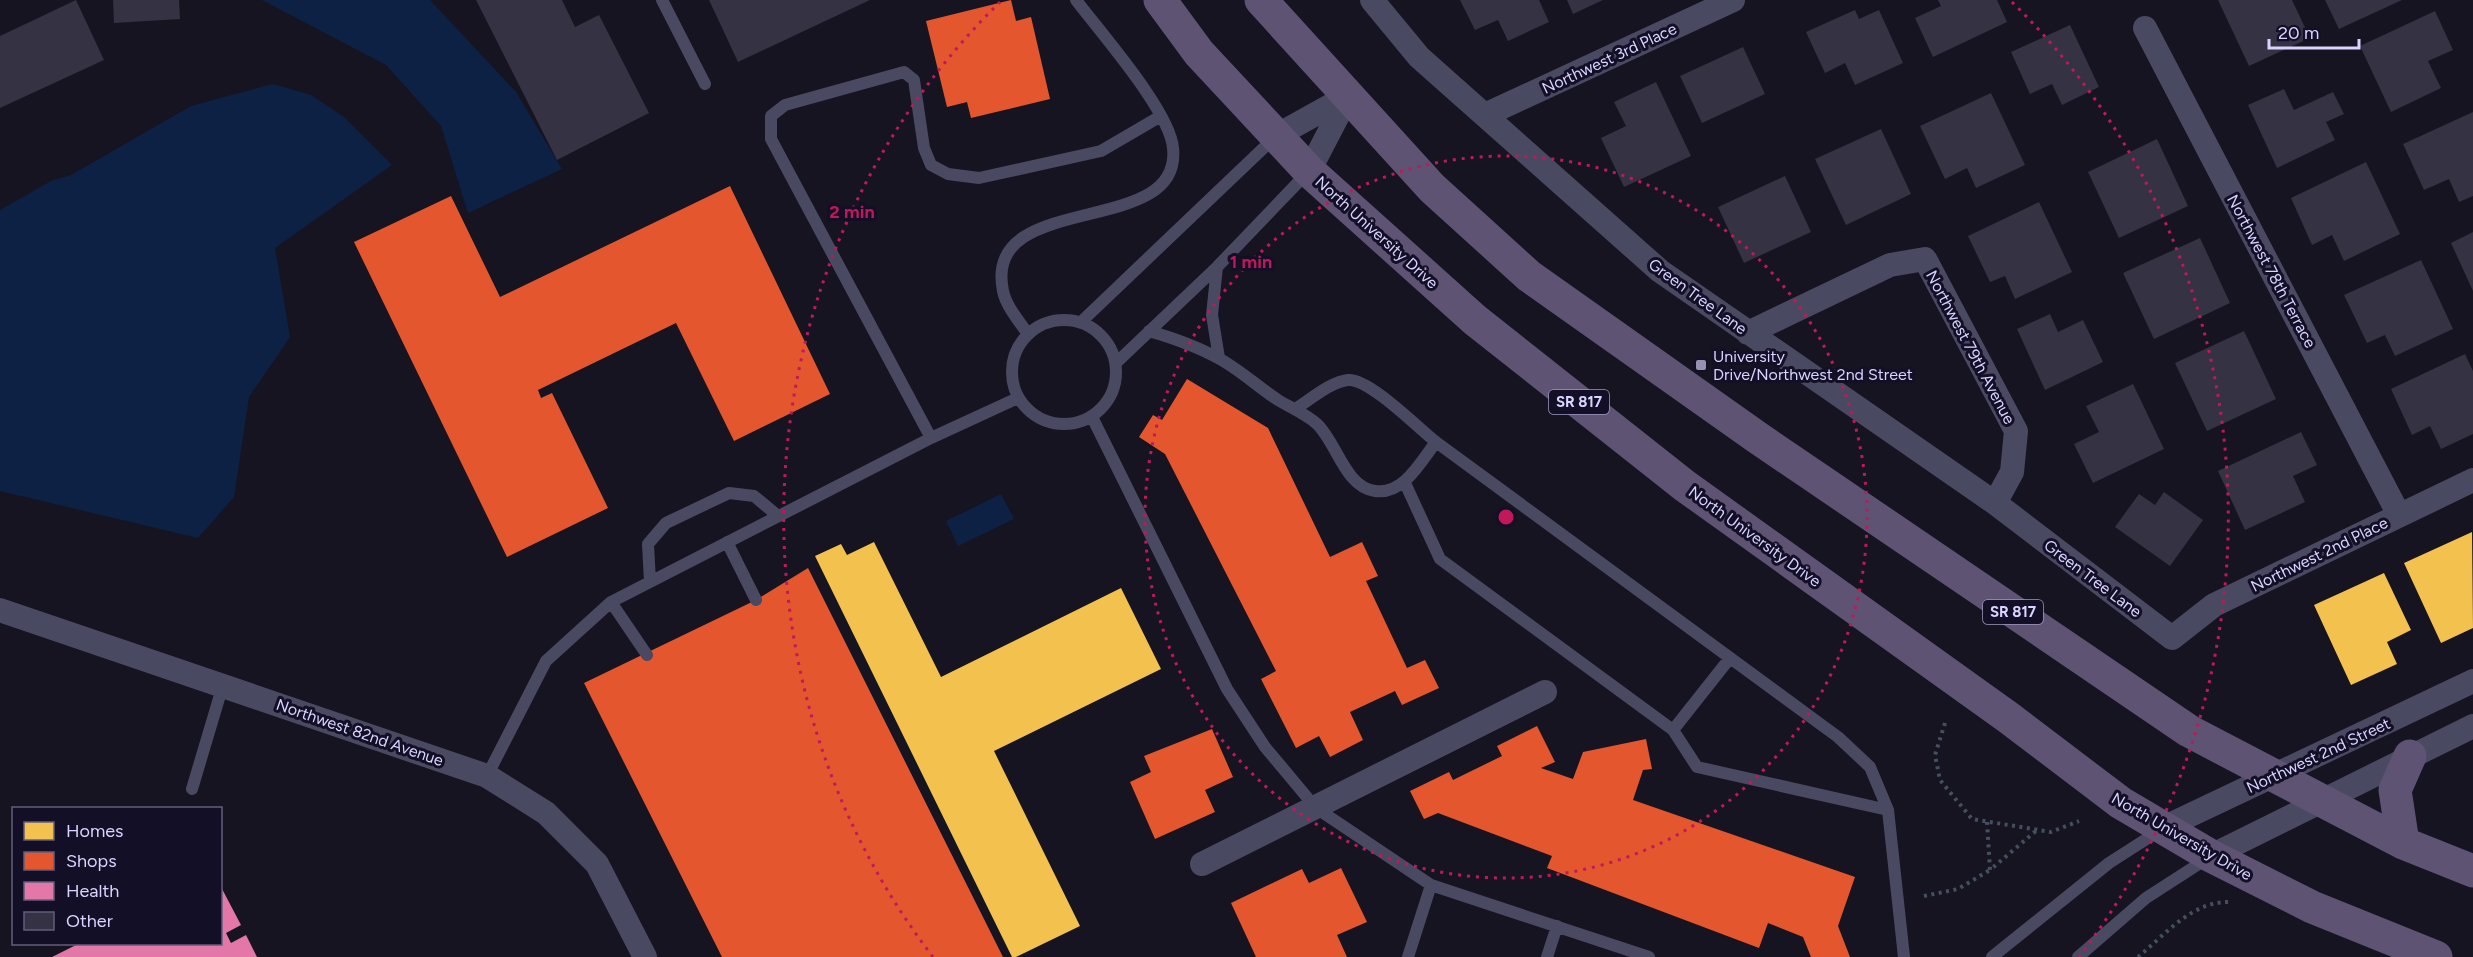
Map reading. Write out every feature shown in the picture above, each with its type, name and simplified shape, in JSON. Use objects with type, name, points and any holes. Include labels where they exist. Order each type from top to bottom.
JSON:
[{"type":"main road","name":"North University Drive","points":[[1160,0],[1199,53],[1309,171],[1474,320],[1685,486],[2009,718],[2121,803],[2211,856],[2312,907],[2436,957]]},
{"type":"main road","name":"SR 817","points":[[1261,0],[1432,188],[1529,276],[1758,438],[2179,725],[2403,843],[2473,871]]},
{"type":"main road","points":[[2403,843],[2395,790],[2410,756]]},
{"type":"street","name":"Green Tree Lane","points":[[1372,0],[1419,57],[1660,271],[1995,503],[2172,638]]},
{"type":"street","name":"Northwest 3rd Place","points":[[1485,115],[1733,0]]},
{"type":"street","name":"Northwest 78th Terrace","points":[[2145,28],[2399,515]]},
{"type":"street","points":[[1276,136],[1348,96]]},
{"type":"street","points":[[1309,171],[1348,96]]},
{"type":"street","name":"Northwest 79th Avenue","points":[[1748,333],[1890,265],[1925,259],[2016,431],[2012,472],[1995,503]]},
{"type":"street","name":"Northwest 2nd Place","points":[[2172,638],[2214,605],[2473,480]]},
{"type":"street","name":"Northwest 82nd Avenue","points":[[0,610],[487,776],[546,813],[597,864],[645,957]]},
{"type":"street","name":"Northwest 2nd Street","points":[[2163,828],[2473,681]]},
{"type":"street","points":[[1202,864],[1545,692]]},
{"type":"street","points":[[2211,856],[2473,726]]},
{"type":"lane","points":[[662,0],[705,84]]},
{"type":"lane","points":[[1028,334],[1003,292],[1001,267],[1012,245],[1033,230],[1140,198],[1160,185],[1172,169],[1173,147],[1161,116],[1146,92],[1076,0]]},
{"type":"lane","points":[[931,438],[771,139],[771,116],[785,105],[904,72],[914,80],[924,148],[931,165],[948,174],[979,178],[1101,151],[1161,116]]},
{"type":"lane","points":[[1081,322],[1276,136]]},
{"type":"lane","points":[[1116,363],[1217,267],[1309,171]]},
{"type":"lane","points":[[1217,267],[1212,315],[1219,358]]},
{"type":"lane","points":[[1053,321],[1081,322],[1104,338],[1116,363],[1112,393],[1092,417],[1079,423],[1051,423],[1026,409],[1018,398],[1012,382],[1012,364],[1017,348],[1028,334],[1053,321]]},
{"type":"lane","points":[[1149,331],[1178,339],[1219,358],[1316,422],[1329,436],[1354,481],[1363,487],[1383,492],[1405,483],[1436,442]]},
{"type":"lane","points":[[1294,409],[1328,388],[1349,380],[1367,385],[1436,442],[1838,737],[1870,767],[1888,810],[1904,957]]},
{"type":"lane","points":[[487,776],[546,661],[611,602],[931,438],[1018,398]]},
{"type":"lane","points":[[1092,417],[1227,689],[1265,747],[1316,808],[1431,885],[1649,957]]},
{"type":"lane","points":[[1405,483],[1440,560],[1673,730],[1697,767],[1888,810]]},
{"type":"lane","points":[[650,582],[648,544],[666,523],[729,493],[753,496],[778,516]]},
{"type":"lane","points":[[727,542],[756,600]]},
{"type":"lane","points":[[611,602],[646,655]]},
{"type":"lane","points":[[1673,730],[1730,658]]},
{"type":"lane","points":[[192,789],[223,685]]},
{"type":"lane","points":[[1992,957],[2109,863],[2163,828]]},
{"type":"lane","points":[[2078,957],[2146,898],[2211,856]]},
{"type":"lane","points":[[1408,957],[1431,885]]},
{"type":"lane","points":[[1547,957],[1557,926]]},
{"type":"path","points":[[1945,723],[1935,755],[1940,780],[1972,819],[2051,832],[2079,821]]},
{"type":"path","points":[[1987,822],[1990,870]]},
{"type":"path","points":[[1924,896],[1958,889],[1990,870],[2037,830]]},
{"type":"path","points":[[2138,957],[2197,908],[2214,902],[2240,902]]},
{"type":"water","points":[[262,0],[430,0],[516,92],[562,169],[468,213],[441,126],[386,65]]},
{"type":"water","points":[[273,84],[311,95],[344,117],[392,165],[275,248],[290,337],[249,397],[234,497],[198,538],[0,491],[0,210],[51,181],[71,175],[191,106]]},
{"type":"water","points":[[1001,494],[1014,519],[958,546],[946,521]]},
{"type":"building: Homes","points":[[2472,532],[2473,628],[2441,643],[2404,563]]},
{"type":"building: Homes","points":[[874,542],[941,677],[1121,588],[1161,669],[994,751],[1080,926],[1016,957],[1012,957],[815,556],[841,544],[847,555]]},
{"type":"building: Homes","points":[[2384,573],[2411,630],[2387,642],[2397,664],[2351,685],[2314,605]]},
{"type":"building: Shops","points":[[1011,0],[1016,21],[1031,17],[1050,99],[971,118],[967,102],[947,107],[926,21]]},
{"type":"building: Shops","points":[[730,186],[830,394],[734,441],[676,323],[538,390],[541,398],[552,393],[608,508],[507,557],[354,242],[451,196],[500,297]]},
{"type":"building: Shops","points":[[1187,379],[1268,428],[1330,557],[1362,542],[1378,576],[1366,581],[1407,668],[1425,660],[1439,688],[1402,705],[1395,691],[1350,712],[1363,740],[1330,757],[1319,736],[1296,748],[1261,679],[1276,671],[1165,454],[1139,437],[1153,415],[1162,420]]},
{"type":"building: Shops","points":[[808,568],[1003,957],[722,957],[584,683],[756,600]]},
{"type":"building: Shops","points":[[1537,726],[1555,762],[1541,768],[1573,779],[1583,752],[1646,739],[1652,769],[1643,770],[1633,800],[1855,877],[1838,926],[1850,957],[1811,957],[1803,937],[1768,923],[1759,948],[1547,868],[1552,856],[1438,813],[1424,819],[1410,791],[1449,772],[1453,780],[1502,756],[1497,746]]},
{"type":"building: Shops","points":[[1212,729],[1233,777],[1205,790],[1215,812],[1155,839],[1130,782],[1151,772],[1144,756]]},
{"type":"building: Shops","points":[[1341,868],[1367,922],[1337,935],[1347,957],[1256,957],[1231,903],[1302,869],[1309,883]]},
{"type":"building: Health","points":[[222,889],[241,925],[226,933],[231,943],[246,935],[257,957],[52,957],[76,945],[222,945]]},
{"type":"building: Other","points":[[76,0],[104,60],[0,108],[0,36]]},
{"type":"building: Other","points":[[113,0],[179,0],[180,19],[114,23]]},
{"type":"building: Other","points":[[476,0],[562,0],[575,27],[599,15],[649,113],[557,160]]},
{"type":"building: Other","points":[[709,0],[870,0],[738,62]]},
{"type":"building: Other","points":[[1460,0],[1539,0],[1549,22],[1508,41],[1498,20],[1475,30]]},
{"type":"building: Other","points":[[1567,0],[1603,0],[1573,14]]},
{"type":"building: Other","points":[[1938,0],[1997,0],[2007,22],[1933,57],[1915,18],[1941,6]]},
{"type":"building: Other","points":[[2218,0],[2292,0],[2310,38],[2249,66]]},
{"type":"building: Other","points":[[2325,0],[2402,0],[2339,29]]},
{"type":"building: Other","points":[[1855,10],[1859,19],[1879,10],[1903,63],[1855,85],[1845,63],[1825,73],[1806,32]]},
{"type":"building: Other","points":[[2435,11],[2453,50],[2428,61],[2441,88],[2391,112],[2360,46]]},
{"type":"building: Other","points":[[2070,25],[2099,87],[2062,105],[2052,84],[2030,94],[2011,52]]},
{"type":"building: Other","points":[[1743,47],[1765,94],[1702,123],[1680,76]]},
{"type":"building: Other","points":[[1656,82],[1691,156],[1624,187],[1601,138],[1626,126],[1614,102]]},
{"type":"building: Other","points":[[2284,89],[2294,110],[2333,92],[2344,114],[2326,122],[2335,140],[2277,168],[2248,105]]},
{"type":"building: Other","points":[[1991,93],[2025,165],[1976,188],[1967,168],[1945,179],[1920,126]]},
{"type":"building: Other","points":[[2473,112],[2473,196],[2459,202],[2449,179],[2424,190],[2403,144]]},
{"type":"building: Other","points":[[1881,129],[1911,194],[1846,225],[1815,159]]},
{"type":"building: Other","points":[[2157,139],[2188,206],[2119,238],[2088,172]]},
{"type":"building: Other","points":[[2366,162],[2400,234],[2344,261],[2332,235],[2312,245],[2291,198]]},
{"type":"building: Other","points":[[1785,176],[1811,232],[1744,263],[1718,207]]},
{"type":"building: Other","points":[[2039,202],[2072,272],[2015,299],[2005,276],[1990,282],[1968,236]]},
{"type":"building: Other","points":[[2473,232],[2473,291],[2451,243]]},
{"type":"building: Other","points":[[2200,238],[2230,303],[2154,339],[2123,273]]},
{"type":"building: Other","points":[[2421,260],[2453,329],[2395,356],[2385,335],[2367,343],[2344,295]]},
{"type":"building: Other","points":[[2050,314],[2058,332],[2083,320],[2103,362],[2045,390],[2017,329]]},
{"type":"building: Other","points":[[2244,331],[2276,399],[2207,431],[2175,363]]},
{"type":"building: Other","points":[[2465,354],[2473,371],[2473,434],[2441,449],[2430,426],[2412,435],[2391,389]]},
{"type":"building: Other","points":[[2133,384],[2164,449],[2093,483],[2074,444],[2099,432],[2086,406]]},
{"type":"building: Other","points":[[2301,432],[2317,465],[2293,476],[2305,502],[2245,530],[2218,471]]},
{"type":"building: Other","points":[[2164,492],[2203,520],[2170,566],[2115,527],[2139,494],[2155,505]]},
{"type":"place","name":"University Drive/Northwest 2nd Street","points":[[1701,365]]}]
